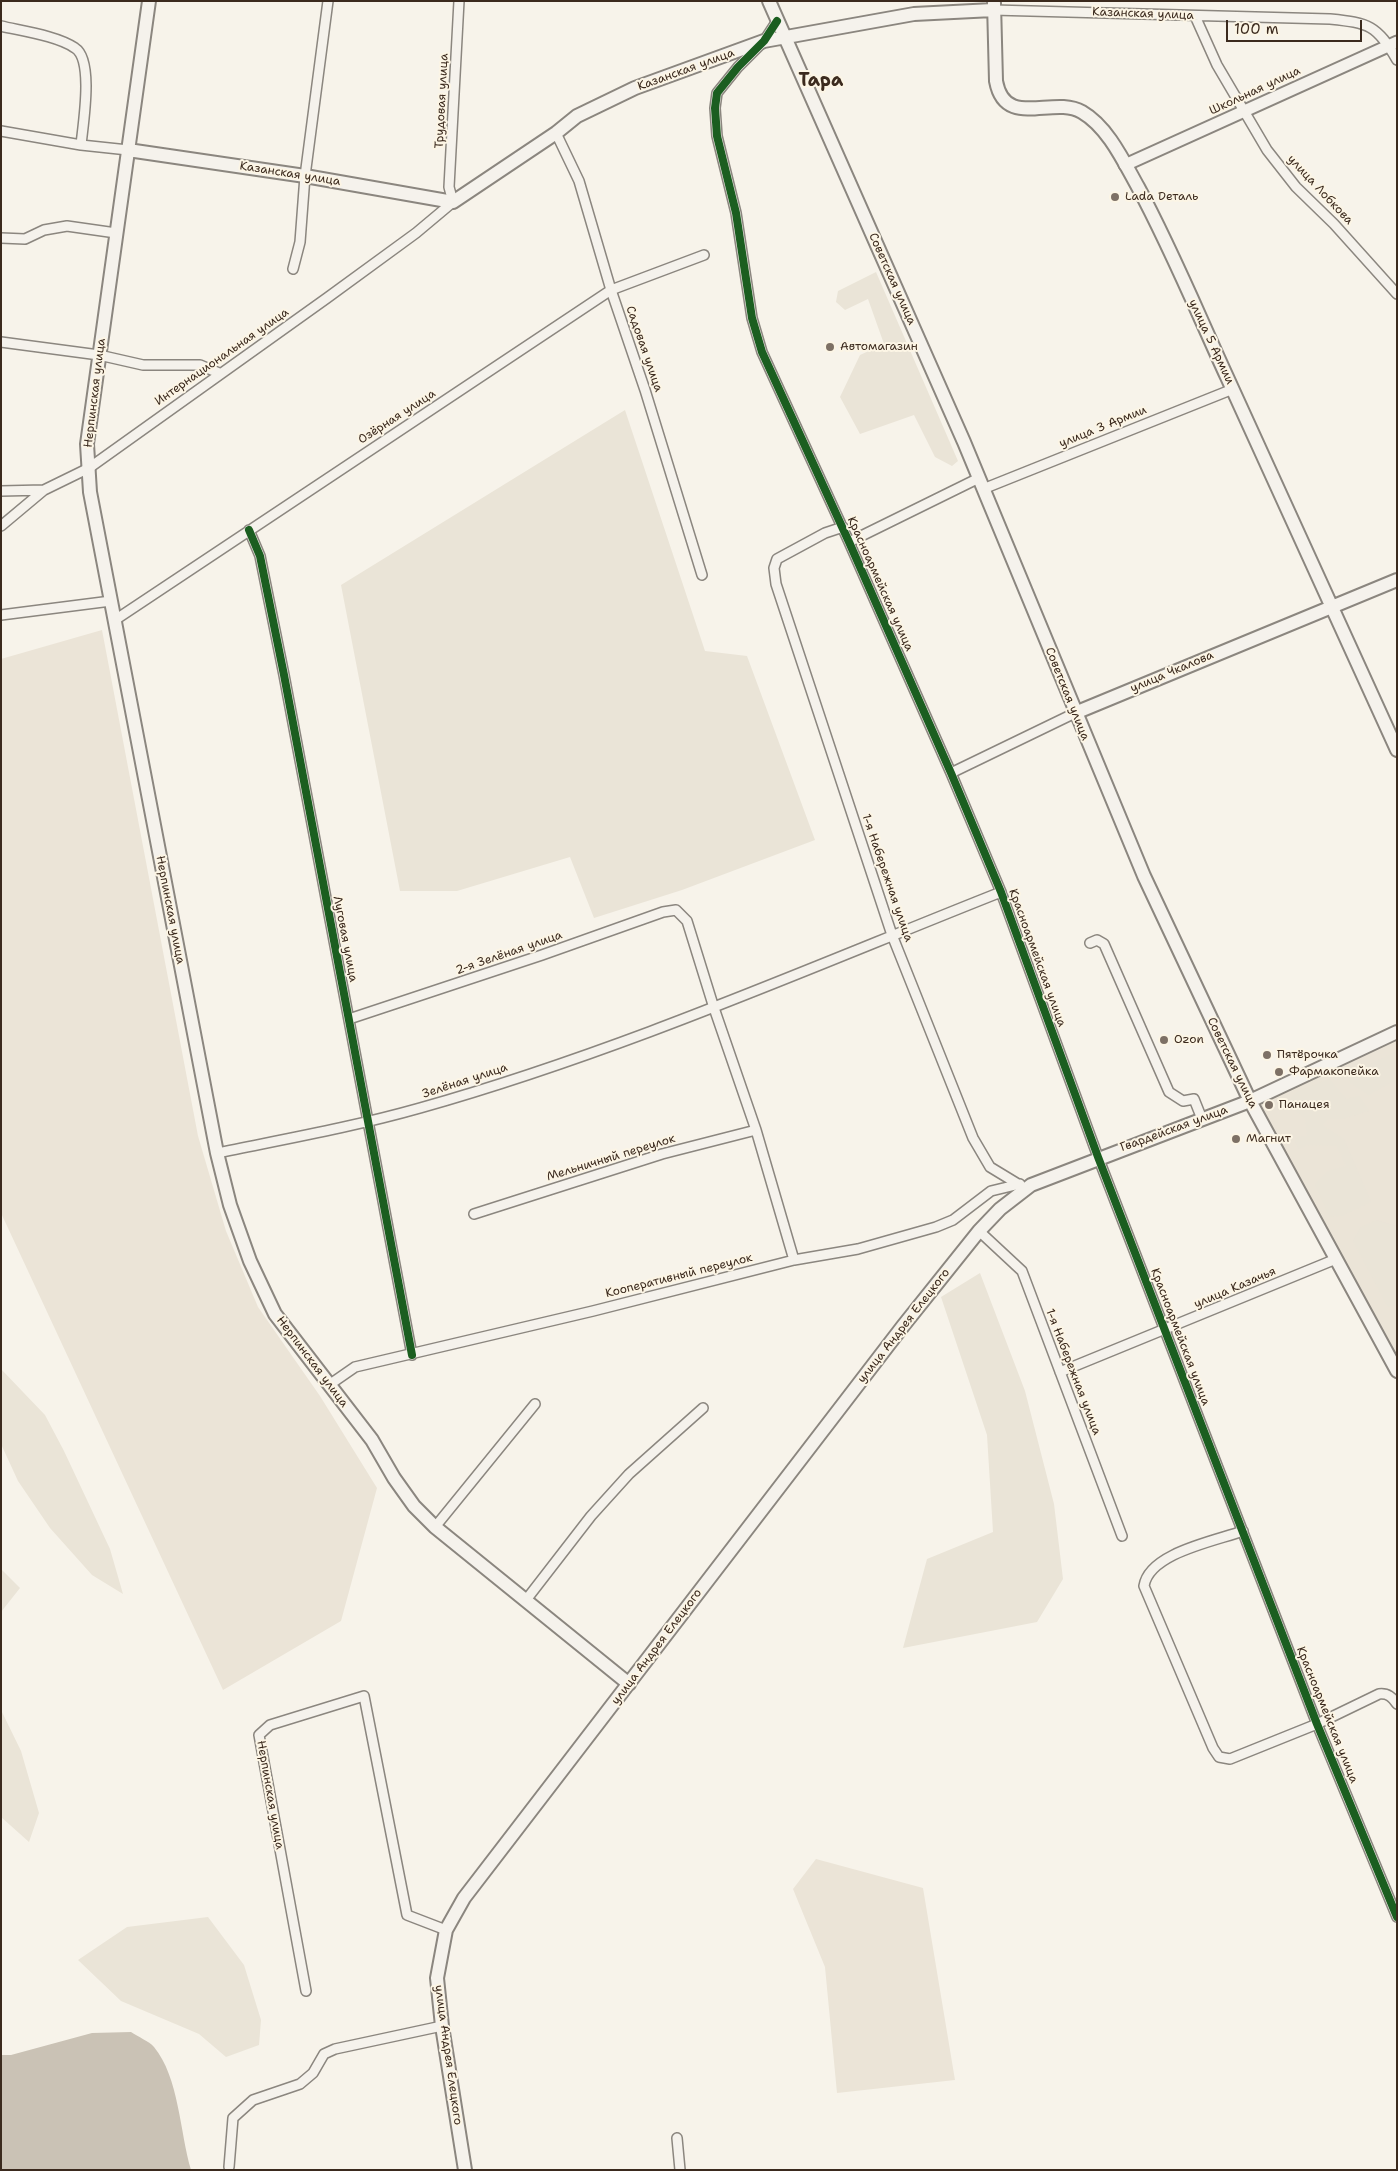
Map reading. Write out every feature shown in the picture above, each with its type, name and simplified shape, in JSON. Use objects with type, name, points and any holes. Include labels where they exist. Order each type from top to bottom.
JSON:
[{"type":"main road","name":"Нерпинская улица","points":[[149,1],[87,444],[90,492],[217,1153],[230,1205],[250,1261],[275,1314],[372,1440],[394,1478],[414,1506],[435,1527],[630,1684]]},
{"type":"main road","name":"Советская улица","points":[[768,1],[981,484],[1144,876],[1250,1101],[1397,1371]]},
{"type":"main road","points":[[777,21],[779,1]]},
{"type":"main road","name":"Казанская улица","points":[[128,150],[305,176],[453,202],[556,134],[577,116],[618,95],[764,41],[914,14],[994,6]]},
{"type":"main road","name":"улица 5 Армии","points":[[994,6],[996,81],[998,93],[1005,103],[1016,108],[1080,111],[1091,119],[1104,134],[1125,165],[1162,235],[1397,750]]},
{"type":"main road","name":"улица Чкалова","points":[[1075,712],[1397,580]]},
{"type":"main road","name":"Гвардейская улица","points":[[1024,1184],[1250,1101],[1397,1032]]},
{"type":"main road","name":"улица Андрея Елецкого","points":[[465,2170],[442,2026],[437,1978],[446,1930],[464,1898],[630,1684],[897,1333],[979,1231],[1024,1184]]},
{"type":"street","points":[[293,270],[300,242],[305,176],[328,1]]},
{"type":"street","name":"Трудовая улица","points":[[453,202],[449,187],[459,1]]},
{"type":"street","name":"Казанская улица","points":[[994,6],[1195,16],[1330,19],[1357,22],[1378,30],[1393,43],[1397,60]]},
{"type":"street","name":"улица Лобкова","points":[[1195,16],[1217,65],[1267,150],[1296,186],[1334,224],[1397,294]]},
{"type":"street","name":"Красноармейская улица","points":[[777,21],[764,41],[717,93],[715,108],[717,136],[736,213],[752,318],[762,352],[843,527],[952,773],[1001,892],[1098,1157],[1242,1531],[1317,1724],[1397,1917]]},
{"type":"street","points":[[1,26],[52,38],[77,48],[84,60],[86,84],[81,145]]},
{"type":"street","name":"Школьная улица","points":[[1125,165],[1393,43]]},
{"type":"street","name":"Казанская улица","points":[[1,131],[81,145],[128,150]]},
{"type":"street","name":"Садовая улица","points":[[556,134],[579,181],[611,290],[645,390],[702,575]]},
{"type":"street","name":"Интернациональная улица","points":[[1,526],[44,490],[89,468],[219,373],[409,239],[453,202]]},
{"type":"street","points":[[1,238],[25,239],[44,230],[68,226],[116,233]]},
{"type":"street","name":"Озёрная улица","points":[[115,620],[611,290],[704,255]]},
{"type":"street","points":[[1,342],[99,355],[143,364],[200,365],[219,373]]},
{"type":"street","name":"улица 3 Армии","points":[[849,542],[981,484],[1233,389]]},
{"type":"street","points":[[1,491],[44,490]]},
{"type":"street","name":"1-я Набережная улица","points":[[843,527],[825,533],[777,558],[774,568],[776,584],[892,935],[973,1138],[990,1167],[1024,1184]]},
{"type":"street","name":"Луговая улица","points":[[249,530],[260,556],[412,1355]]},
{"type":"street","points":[[1,615],[111,601]]},
{"type":"street","name":"улица Чкалова","points":[[952,773],[1075,712]]},
{"type":"street","name":"Зелёная улица","points":[[217,1153],[368,1122],[479,1091],[714,1008],[1001,892]]},
{"type":"street","name":"2-я Зелёная улица","points":[[349,1019],[542,955],[663,912],[676,910],[687,921],[714,1008]]},
{"type":"street","points":[[1090,943],[1097,940],[1104,944],[1169,1092],[1183,1100],[1194,1099],[1202,1119]]},
{"type":"street","points":[[714,1008],[756,1130],[794,1260]]},
{"type":"street","name":"Мельничный переулок","points":[[474,1214],[662,1154],[756,1130]]},
{"type":"street","name":"Кооперативный переулок","points":[[329,1385],[355,1367],[412,1355],[794,1260],[858,1249],[936,1227],[953,1220],[991,1191],[1024,1184]]},
{"type":"street","name":"1-я Набережная улица","points":[[979,1231],[1022,1271],[1122,1536]]},
{"type":"street","name":"улица Казачья","points":[[1060,1372],[1336,1259]]},
{"type":"street","points":[[435,1527],[535,1404]]},
{"type":"street","points":[[526,1600],[591,1516],[616,1488],[703,1408]]},
{"type":"street","points":[[1242,1531],[1166,1557],[1146,1576],[1144,1586],[1213,1748],[1219,1757],[1230,1760],[1317,1724],[1379,1694],[1386,1694],[1392,1697],[1397,1704]]},
{"type":"street","name":"Нерпинская улица","points":[[306,1991],[259,1734],[270,1725],[364,1696],[406,1915],[446,1930]]},
{"type":"street","points":[[229,2167],[233,2118],[252,2100],[300,2084],[313,2073],[324,2054],[335,2049],[442,2026]]},
{"type":"street","points":[[677,2138],[680,2170]]},
{"type":"shaded area","points":[[876,272],[958,461],[952,466],[935,457],[914,415],[860,434],[840,397],[860,355],[884,344],[868,299],[845,310],[836,302],[838,291]]},
{"type":"shaded area","points":[[625,410],[705,651],[747,656],[815,840],[682,890],[594,918],[570,857],[457,891],[400,891],[341,585]]},
{"type":"shaded area","points":[[102,630],[198,1136],[226,1231],[258,1307],[320,1396],[377,1488],[341,1621],[223,1690],[1,1213],[1,659]]},
{"type":"shaded area","points":[[1397,1032],[1397,1371],[1250,1101]]},
{"type":"shaded area","points":[[1397,1051],[1397,1086],[1394,1081],[1369,1095],[1350,1083],[1349,1074]]},
{"type":"shaded area","points":[[1329,1079],[1346,1099],[1359,1096],[1369,1111],[1343,1119],[1328,1119],[1322,1125],[1344,1139],[1371,1202],[1342,1216],[1330,1217],[1315,1184],[1330,1170],[1346,1166],[1337,1146],[1307,1145],[1299,1149],[1295,1142],[1298,1136],[1307,1137],[1305,1118],[1287,1103],[1298,1091]]},
{"type":"shaded area","points":[[1376,1220],[1397,1226],[1397,1305],[1388,1307],[1353,1241],[1361,1227]]},
{"type":"shaded area","points":[[980,1273],[1025,1391],[1054,1504],[1063,1579],[1037,1622],[903,1648],[927,1559],[993,1532],[987,1435],[941,1297]]},
{"type":"shaded area","points":[[1,1369],[45,1415],[110,1549],[123,1594],[92,1575],[50,1528],[18,1481],[1,1444]]},
{"type":"shaded area","points":[[1,1569],[20,1588],[1,1612]]},
{"type":"shaded area","points":[[1,1710],[21,1751],[39,1813],[29,1842],[1,1817]]},
{"type":"shaded area","points":[[816,1859],[923,1888],[955,2080],[837,2093],[825,1967],[793,1889]]},
{"type":"shaded area","points":[[208,1917],[244,1965],[261,2020],[259,2045],[226,2057],[199,2034],[121,2001],[78,1960],[127,1927]]},
{"type":"shaded area","points":[[131,2032],[154,2047],[169,2074],[178,2106],[191,2170],[1,2170],[1,2055],[11,2055],[92,2033]]},
{"type":"cycle path","points":[[777,21],[764,41],[738,67],[717,93],[715,108],[717,136],[736,213],[752,318],[762,352],[849,542],[951,773],[1001,892],[1098,1157],[1203,1429],[1317,1724],[1397,1917]]},
{"type":"cycle path","points":[[249,530],[260,556],[284,675],[412,1355]]},
{"type":"place","name":"Lada Dеталь","points":[[1115,197]]},
{"type":"place","name":"Автомагазин","points":[[830,347]]},
{"type":"place","name":"Ozon","points":[[1164,1040]]},
{"type":"place","name":"Пятёрочка","points":[[1267,1055]]},
{"type":"place","name":"Фармакопейка","points":[[1279,1072]]},
{"type":"place","name":"Панацея","points":[[1269,1105]]},
{"type":"place","name":"Магнит","points":[[1236,1139]]},
{"type":"district","name":"Тара","points":[[821,81]]}]
